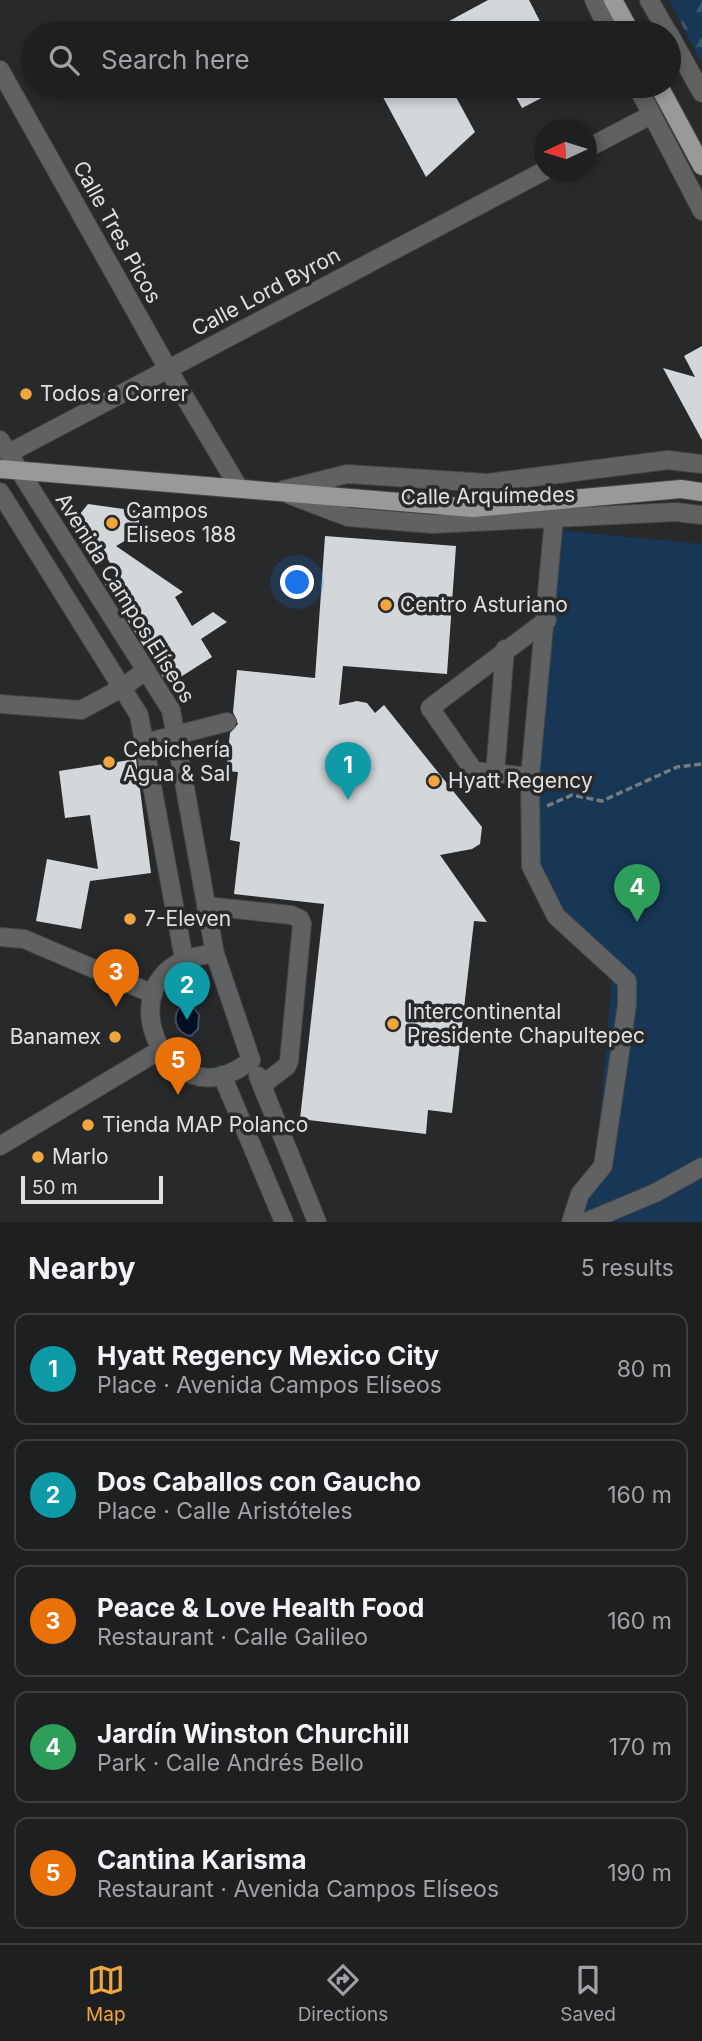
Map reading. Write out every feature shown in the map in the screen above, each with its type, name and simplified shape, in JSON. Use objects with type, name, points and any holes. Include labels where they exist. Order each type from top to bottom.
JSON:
[{"type":"main road","points":[[613,0],[624,21]]},
{"type":"main road","points":[[665,98],[702,166]]},
{"type":"main road","name":"Calle Arquímedes","points":[[3,454],[19,470],[474,508],[681,489],[702,492]]},
{"type":"street","points":[[594,0],[604,21]]},
{"type":"street","points":[[649,0],[661,21]]},
{"type":"street","points":[[681,57],[702,93]]},
{"type":"street","name":"Calle Tres Picos","points":[[0,70],[168,369],[239,488]]},
{"type":"street","points":[[643,98],[702,211]]},
{"type":"street","points":[[597,143],[651,115]]},
{"type":"street","name":"Calle Lord Byron","points":[[3,454],[534,176]]},
{"type":"street","name":"Calle Arquímedes","points":[[279,491],[347,474],[488,483],[668,460],[702,464]]},
{"type":"street","name":"Avenida Campos Elíseos","points":[[19,470],[172,710],[215,954]]},
{"type":"street","name":"Calle Arquímedes","points":[[279,491],[348,517],[432,524],[676,512],[702,515]]},
{"type":"street","points":[[0,492],[139,715],[184,959]]},
{"type":"street","points":[[554,518],[547,620],[530,777],[531,866],[556,916],[627,981],[627,1005],[603,1166],[580,1194],[571,1222]]},
{"type":"street","points":[[530,777],[474,771],[430,708],[547,620]]},
{"type":"street","points":[[495,774],[505,649]]},
{"type":"street","points":[[0,704],[81,710],[122,688],[146,670]]},
{"type":"street","points":[[145,743],[227,722]]},
{"type":"street","points":[[206,906],[300,919],[302,931],[289,1061],[283,1069],[262,1084]]},
{"type":"street","points":[[0,937],[24,939],[153,993]]},
{"type":"street","points":[[251,1060],[222,1075],[192,1074],[180,1068],[160,1049],[150,1024],[153,993],[166,973],[184,959],[215,954],[251,1060],[317,1222]]},
{"type":"street","points":[[283,1069],[296,1068],[300,1062],[306,1010]]},
{"type":"street","points":[[0,1146],[160,1049]]},
{"type":"street","points":[[222,1075],[284,1222]]},
{"type":"street","points":[[586,1222],[655,1193],[702,1167]]},
{"type":"path","points":[[530,813],[572,795],[601,801],[677,767],[702,764]]},
{"type":"green space","points":[[669,0],[702,0],[702,64],[681,21]]},
{"type":"green space","points":[[557,530],[702,544],[702,1222],[576,1222],[596,1163],[612,978],[533,866],[531,808]]},
{"type":"shaded area","points":[[183,1003],[191,1004],[199,1015],[198,1029],[191,1036],[181,1031],[176,1023],[177,1013]]},
{"type":"building","points":[[488,0],[529,0],[540,21],[449,21]]},
{"type":"building","points":[[383,98],[457,98],[475,132],[426,177]]},
{"type":"building","points":[[517,98],[542,98],[522,108]]},
{"type":"building","points":[[702,346],[702,440],[663,368],[695,377],[684,356]]},
{"type":"building","points":[[88,504],[138,511],[140,532],[116,546],[183,592],[175,597],[192,626],[213,612],[227,622],[201,639],[212,657],[168,685],[105,584],[118,576],[80,514]]},
{"type":"building","points":[[325,536],[456,546],[447,674],[343,666],[339,705],[357,701],[367,703],[375,713],[384,705],[482,827],[480,844],[472,849],[440,855],[487,922],[474,921],[452,1113],[428,1110],[426,1134],[300,1119],[324,904],[234,894],[240,842],[230,840],[238,772],[226,771],[230,733],[238,724],[233,712],[237,670],[315,678]]},
{"type":"building","points":[[136,759],[151,873],[90,881],[81,929],[36,921],[47,859],[98,869],[90,815],[65,818],[59,771]]},
{"type":"place","name":"Todos a Correr","points":[[26,394]]},
{"type":"place","name":"Campos Eliseos 188","points":[[112,523]]},
{"type":"place","name":"Centro Asturiano","points":[[386,605]]},
{"type":"place","name":"Cebichería Agua & Sal","points":[[109,762]]},
{"type":"place","name":"Hyatt Regency","points":[[434,781]]},
{"type":"place","name":"Hyatt Regency Mexico City","points":[[348,800]]},
{"type":"place","name":"7-Eleven","points":[[130,919]]},
{"type":"place","name":"Jardín Winston Churchill","points":[[637,922]]},
{"type":"place","name":"Peace & Love Health Food","points":[[116,1007]]},
{"type":"place","name":"Dos Caballos con Gaucho","points":[[187,1020]]},
{"type":"place","name":"Intercontinental Presidente Chapultepec","points":[[393,1024]]},
{"type":"place","name":"Banamex","points":[[115,1037]]},
{"type":"place","name":"Cantina Karisma","points":[[178,1095]]},
{"type":"place","name":"Tienda MAP Polanco","points":[[88,1125]]},
{"type":"place","name":"Marlo","points":[[38,1157]]}]
